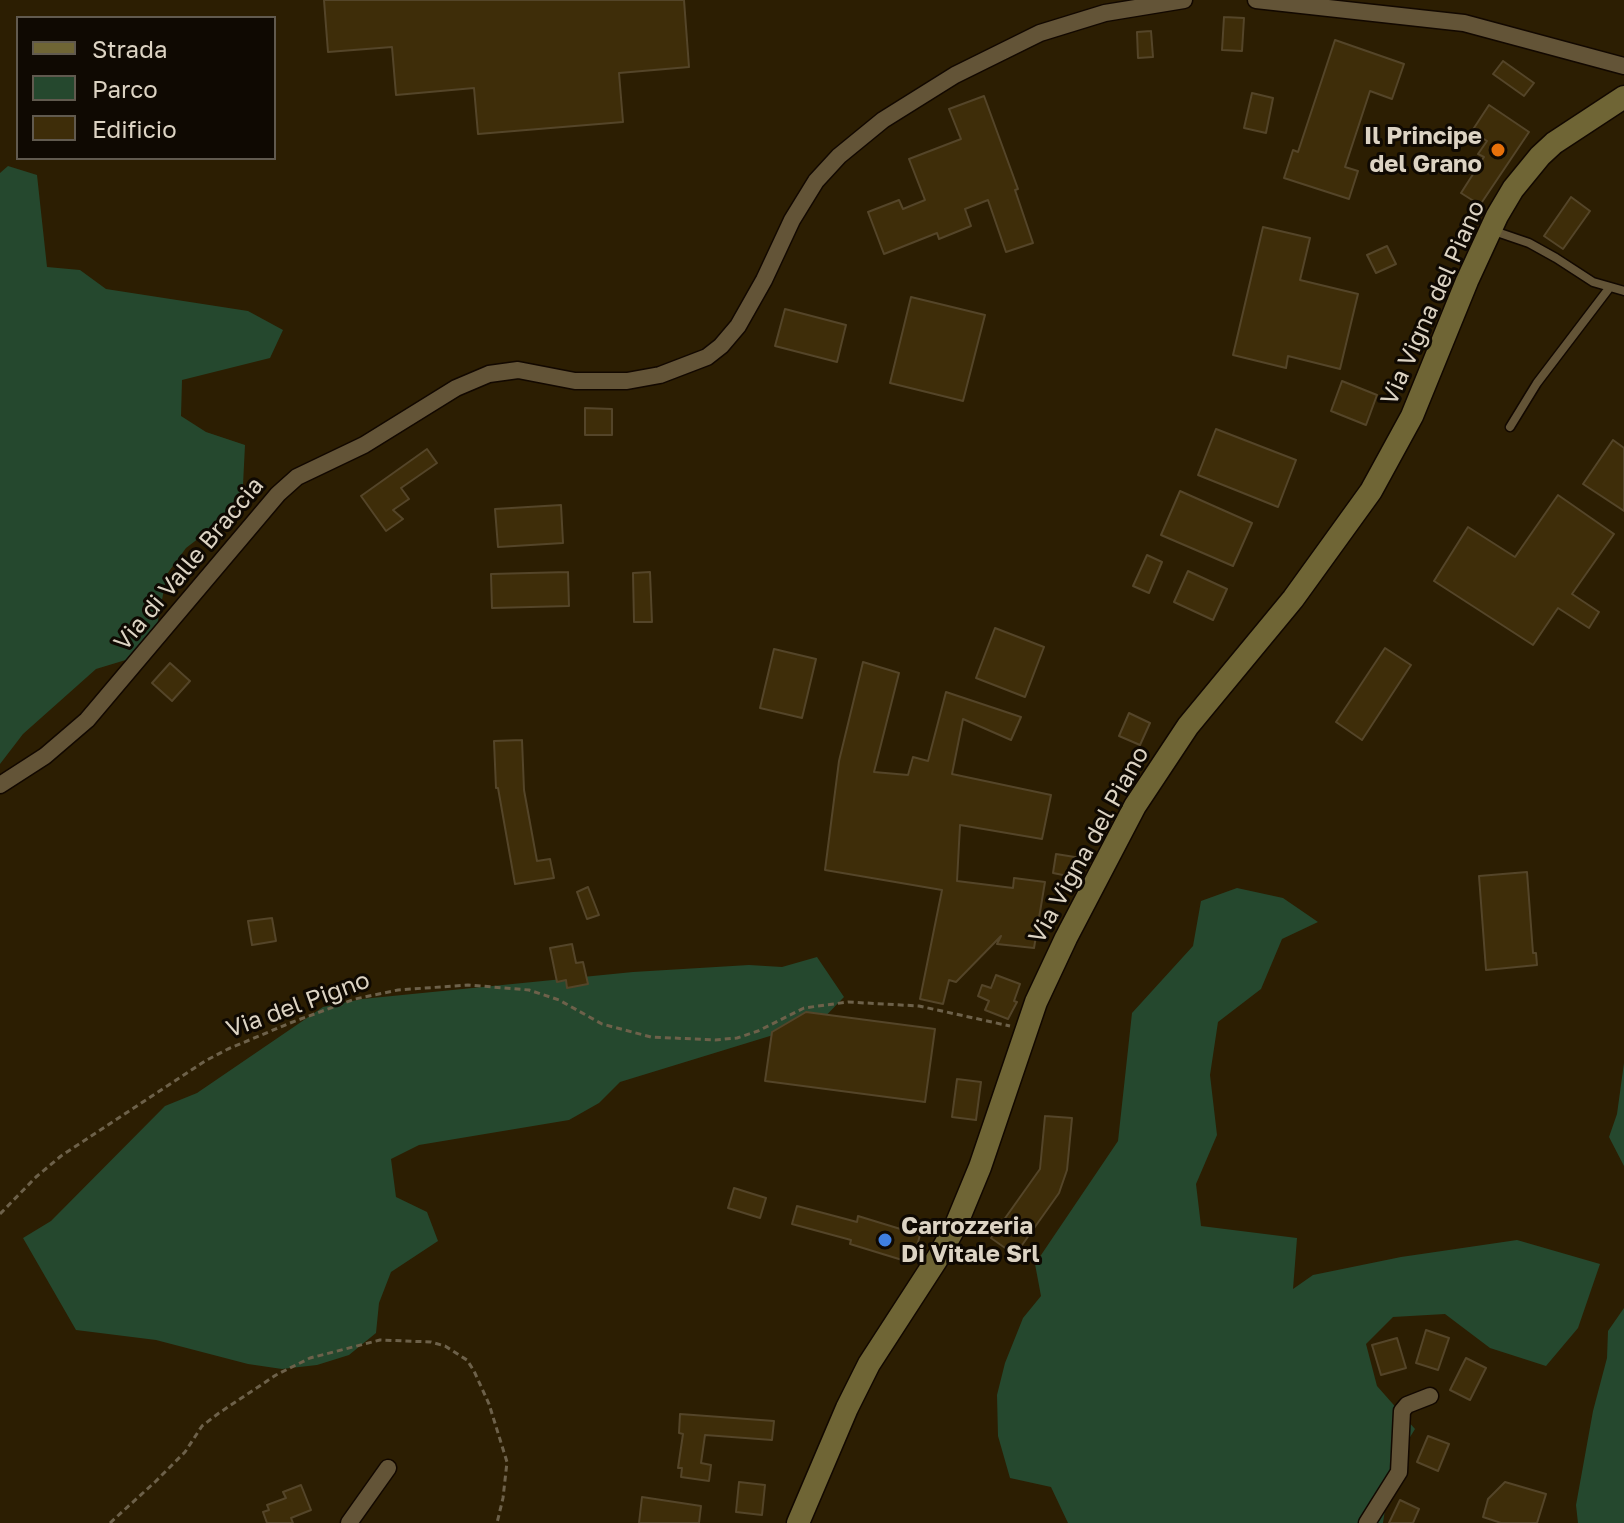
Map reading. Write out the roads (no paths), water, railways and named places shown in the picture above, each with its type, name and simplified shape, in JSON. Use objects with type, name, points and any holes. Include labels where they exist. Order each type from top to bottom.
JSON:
[{"type":"main road","name":"Via Vigna del Piano","points":[[798,1523],[869,1364],[937,1259],[960,1216],[980,1167],[1025,1029],[1066,938],[1135,806],[1199,711],[1293,599],[1381,476],[1412,416],[1491,229],[1513,189],[1540,156],[1570,130],[1624,97]]},
{"type":"street","name":"Via di Valle Braccia","points":[[0,785],[45,756],[80,728],[278,494],[297,477],[364,445],[456,388],[489,374],[518,370],[575,381],[611,382],[660,375],[707,357],[727,340],[747,312],[792,220],[816,181],[839,156],[883,120],[963,70],[1055,28],[1118,10],[1184,0]]},
{"type":"street","points":[[1256,0],[1464,23],[1624,66]]},
{"type":"street","points":[[1367,1523],[1399,1472],[1402,1411],[1407,1405],[1430,1396]]},
{"type":"street","points":[[349,1523],[388,1468]]},
{"type":"lane","points":[[1491,229],[1529,243],[1593,282],[1624,291]]},
{"type":"lane","points":[[1510,427],[1537,383],[1610,287]]},
{"type":"place","name":"Il Principe del Grano","points":[[1498,150]]},
{"type":"place","name":"Carrozzeria Di Vitale Srl","points":[[885,1240]]}]
